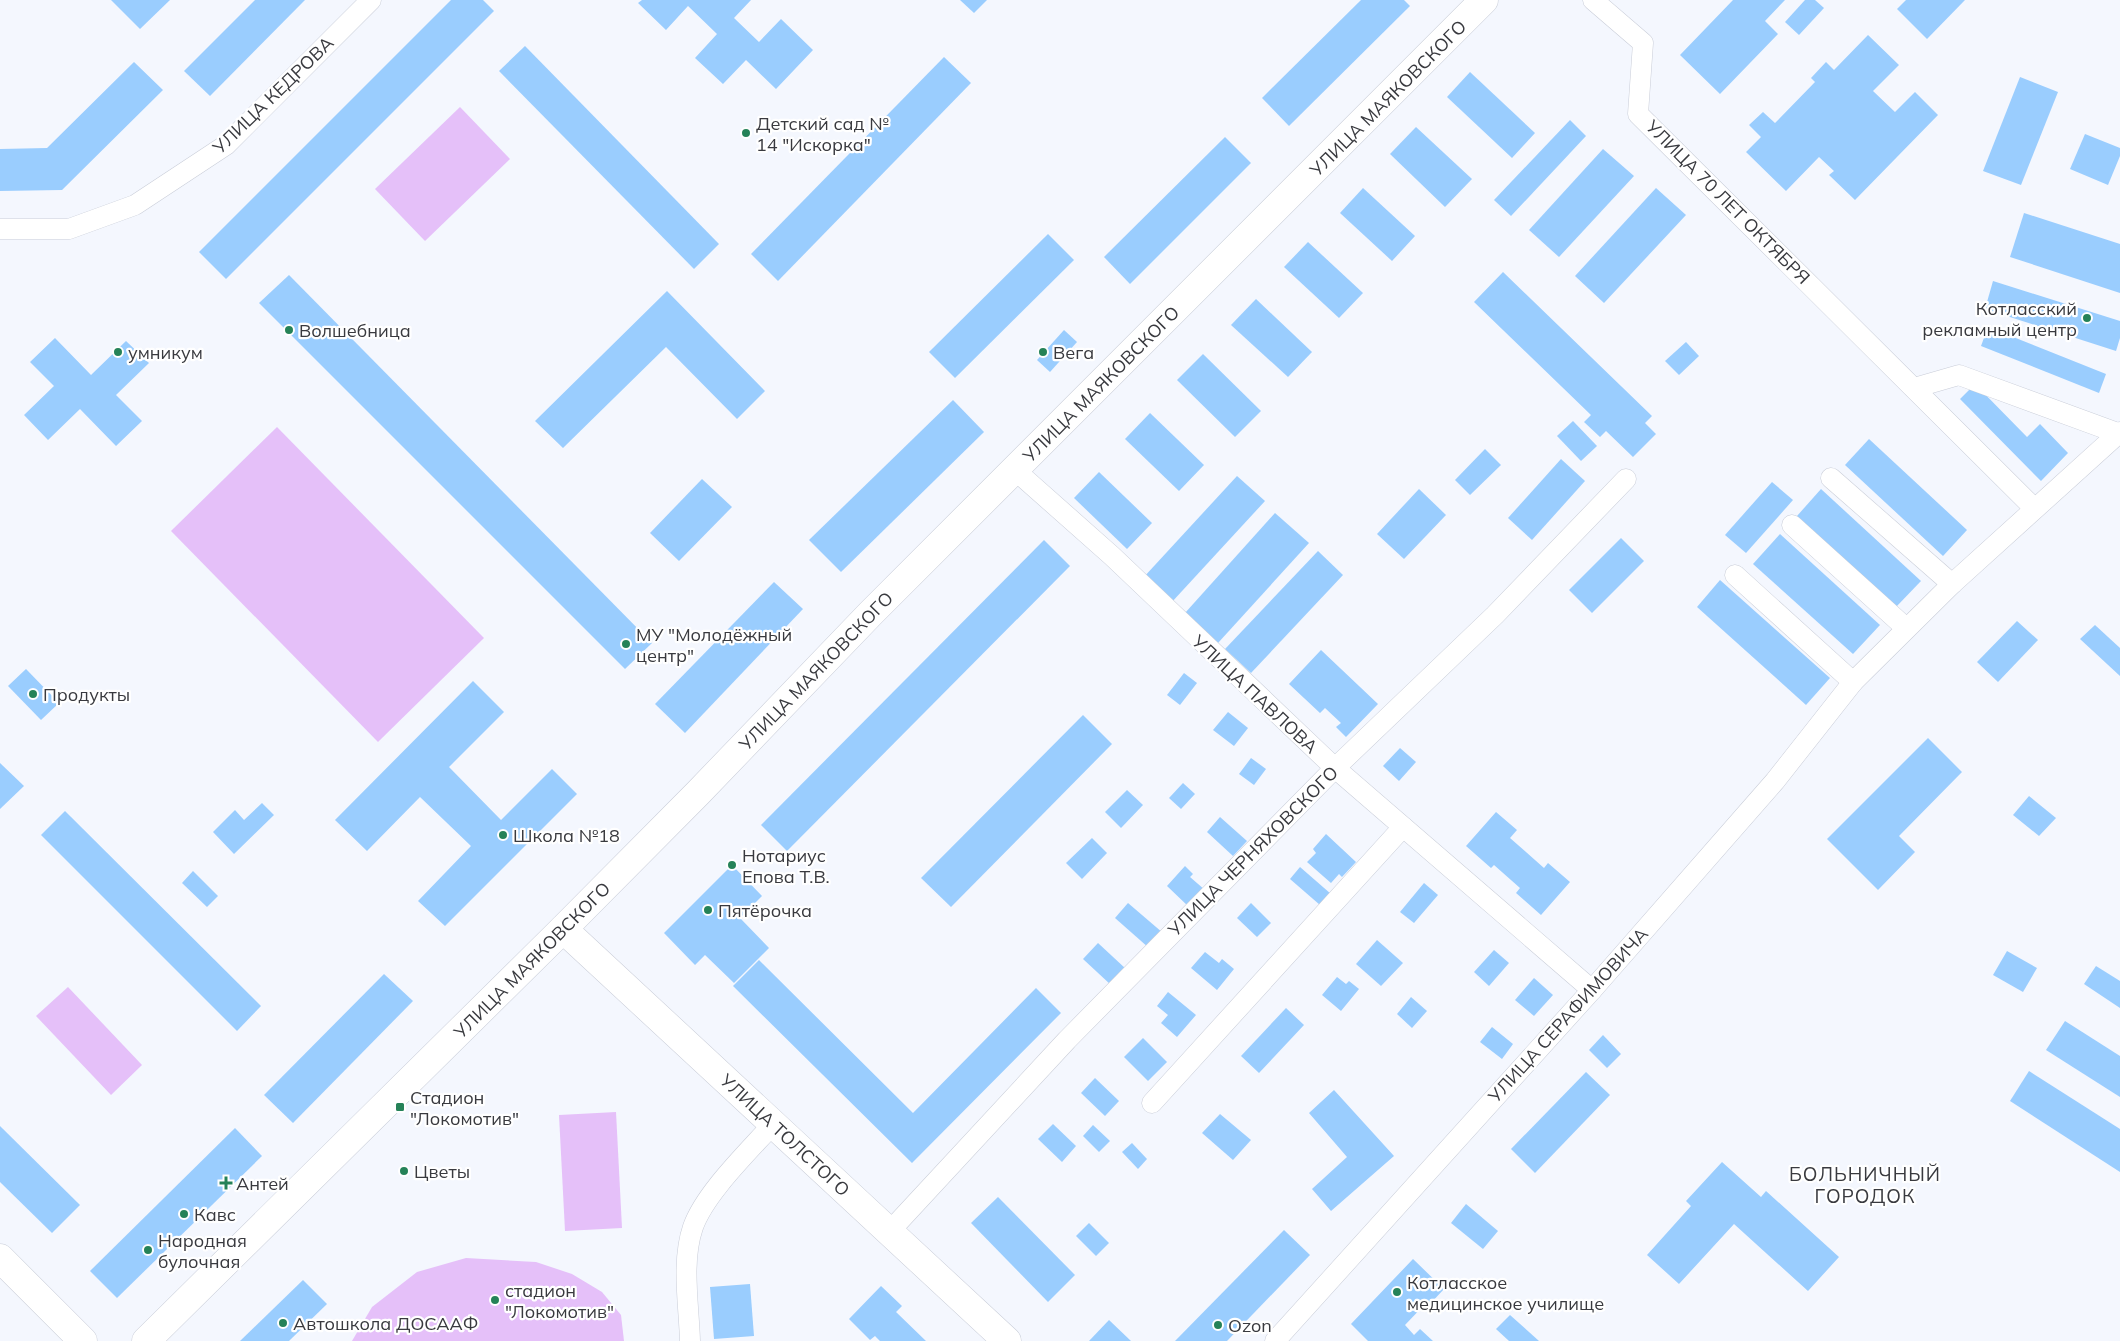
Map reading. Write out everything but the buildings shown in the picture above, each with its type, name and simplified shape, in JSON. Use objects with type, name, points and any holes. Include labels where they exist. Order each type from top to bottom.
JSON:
[{"type":"street","name":"УЛИЦА КЕДРОВА","points":[[0,229],[69,229],[135,205],[226,145],[371,0]]},
{"type":"street","name":"УЛИЦА МАЯКОВСКОГО","points":[[146,1341],[563,929],[698,793],[871,613],[1484,0]]},
{"type":"street","name":"УЛИЦА 70 ЛЕТ ОКТЯБРЯ","points":[[1593,0],[1643,44],[1638,114],[2034,508]]},
{"type":"street","points":[[1914,388],[1959,374],[2120,434]]},
{"type":"street","name":"УЛИЦА СЕРАФИМОВИЧА","points":[[1275,1341],[1592,990],[1775,780],[1853,682],[1952,584],[2034,508],[2120,434]]},
{"type":"street","name":"УЛИЦА ПАВЛОВА","points":[[1015,470],[1112,556],[1335,768],[1592,990]]},
{"type":"street","points":[[1831,478],[1952,584]]},
{"type":"street","name":"УЛИЦА ЧЕРНЯХОВСКОГО","points":[[890,1231],[1067,1040],[1335,768],[1495,615],[1626,480]]},
{"type":"street","points":[[1792,525],[1906,628]]},
{"type":"street","points":[[1735,576],[1853,682]]},
{"type":"street","points":[[1152,1103],[1403,827]]},
{"type":"street","name":"УЛИЦА ТОЛСТОГО","points":[[563,929],[1007,1341]]},
{"type":"street","points":[[690,1341],[687,1256],[694,1226],[709,1199],[773,1124]]},
{"type":"street","points":[[0,1258],[84,1341]]},
{"type":"shaded area","points":[[460,107],[510,159],[425,241],[375,189]]},
{"type":"shaded area","points":[[277,427],[484,638],[378,742],[171,531]]},
{"type":"shaded area","points":[[68,987],[142,1065],[111,1095],[36,1016]]},
{"type":"shaded area","points":[[616,1112],[622,1228],[565,1231],[559,1115]]},
{"type":"shaded area","name":"стадион \"Локомотив\"","points":[[466,1258],[536,1262],[572,1274],[602,1292],[621,1315],[624,1341],[352,1341],[372,1307],[417,1272]]},
{"type":"place","name":"Детский сад № 14 \"Искорка\"","points":[[746,133]]},
{"type":"place","name":"Котласский рекламный центр","points":[[2087,318]]},
{"type":"place","name":"Волшебница","points":[[289,330]]},
{"type":"place","name":"умникум","points":[[118,352]]},
{"type":"place","name":"Вега","points":[[1043,352]]},
{"type":"place","name":"МУ \"Молодёжный центр\"","points":[[626,644]]},
{"type":"place","name":"Продукты","points":[[33,694]]},
{"type":"place","name":"Школа №18","points":[[503,835]]},
{"type":"place","name":"Нотариус Епова Т.В.","points":[[732,865]]},
{"type":"place","name":"Пятёрочка","points":[[708,910]]},
{"type":"place","name":"Стадион \"Локомотив\"","points":[[400,1107]]},
{"type":"place","name":"Цветы","points":[[404,1171]]},
{"type":"place","name":"Антей","points":[[226,1183]]},
{"type":"place","name":"Кавс","points":[[184,1214]]},
{"type":"place","name":"Народная булочная","points":[[148,1250]]},
{"type":"place","name":"Котласское медицинское училище","points":[[1397,1292]]},
{"type":"place","name":"стадион \"Локомотив\"","points":[[495,1300]]},
{"type":"place","name":"Автошкола ДОСААФ","points":[[283,1323]]},
{"type":"place","name":"Ozon","points":[[1218,1325]]},
{"type":"district","name":"БОЛЬНИЧНЫЙ ГОРОДОК","points":[[1865,1185]]}]
